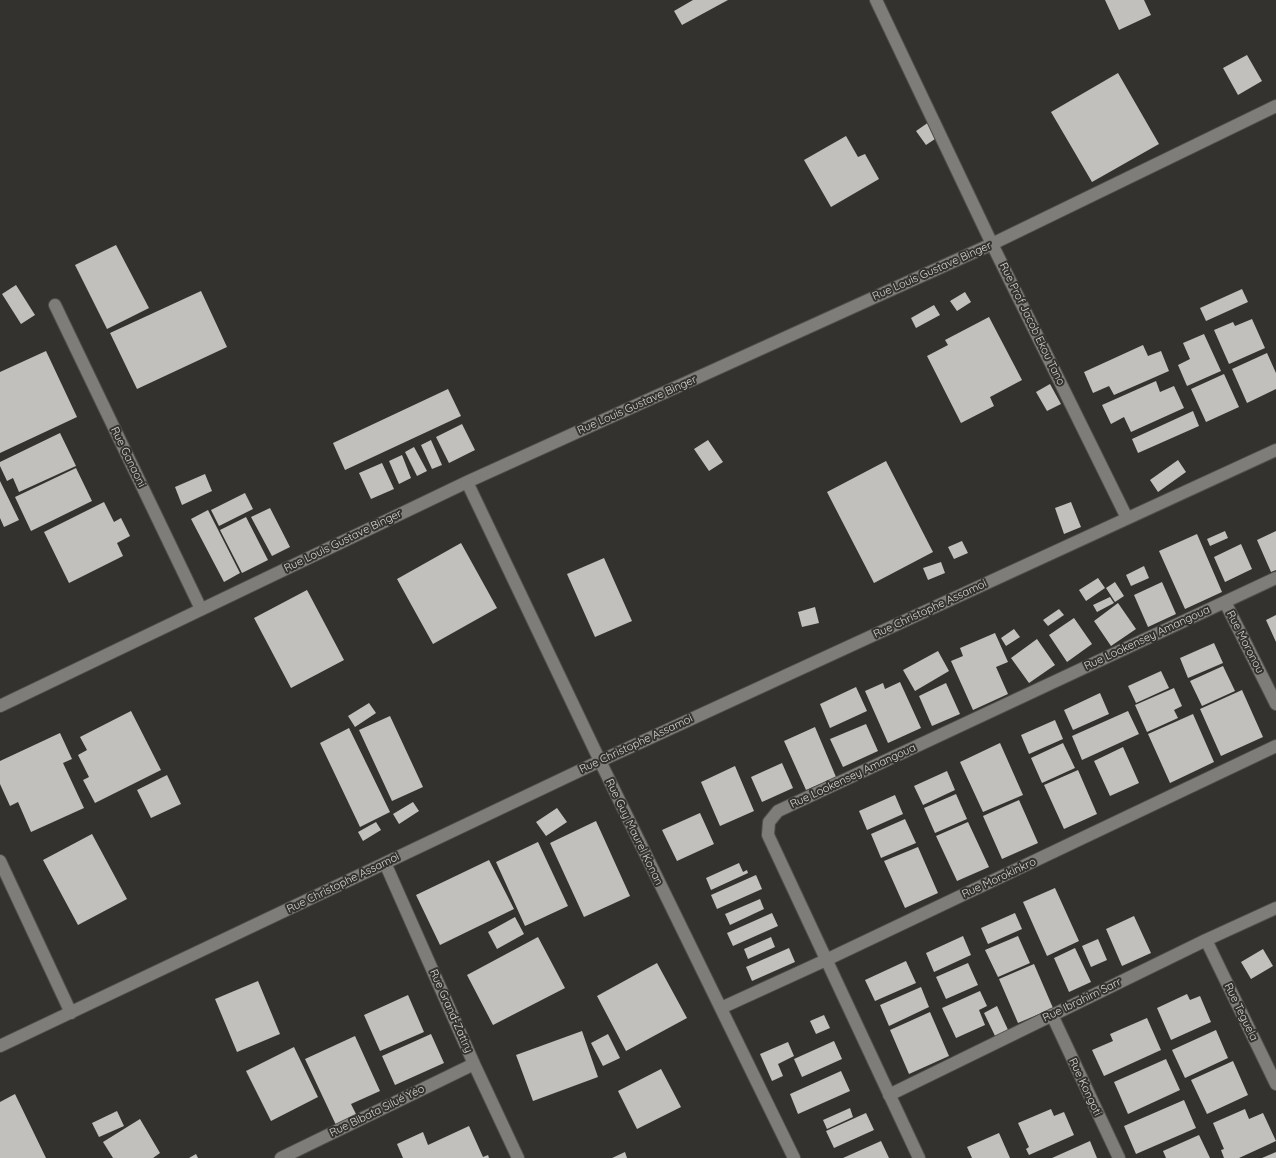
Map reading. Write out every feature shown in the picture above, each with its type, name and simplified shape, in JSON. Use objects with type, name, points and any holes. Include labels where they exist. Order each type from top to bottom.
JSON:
[{"type":"street","name":"Rue Prof Jacob Ekou Tano","points":[[876,0],[992,244],[1127,518]]},
{"type":"street","name":"Rue Louis Gustave Binger","points":[[0,706],[467,482],[992,244],[1276,106]]},
{"type":"street","name":"Rue Ganaoni","points":[[55,305],[201,609]]},
{"type":"street","name":"Rue Christophe Assamoi","points":[[0,1046],[600,761],[1276,450]]},
{"type":"street","name":"Rue Guy Maurel Konan","points":[[467,482],[600,761],[794,1158]]},
{"type":"street","name":"Rue Lookensey Amangoua","points":[[919,1158],[768,835],[770,822],[778,811],[1276,578]]},
{"type":"street","name":"Rue Moronou","points":[[1225,602],[1276,704]]},
{"type":"street","name":"Rue Morokinkro","points":[[721,1008],[826,960],[1276,746]]},
{"type":"street","points":[[0,861],[71,1013]]},
{"type":"street","name":"Rue Grand-Zattry","points":[[385,863],[474,1064],[518,1158]]},
{"type":"street","name":"Rue Ibrahim Sarr","points":[[889,1095],[1206,940],[1276,908]]},
{"type":"street","name":"Rue Teguela","points":[[1206,940],[1276,1084]]},
{"type":"street","name":"Rue Kongoti","points":[[1052,1015],[1119,1158]]},
{"type":"street","name":"Rue Bibata Silué Yéo","points":[[289,1156],[474,1064]]},
{"type":"building","points":[[693,0],[728,0],[682,25],[674,11]]},
{"type":"building","points":[[1105,0],[1144,0],[1151,15],[1119,30]]},
{"type":"building","points":[[1247,55],[1262,81],[1238,95],[1223,68]]},
{"type":"building","points":[[1118,73],[1159,144],[1092,182],[1051,112]]},
{"type":"building","points":[[929,122],[938,137],[926,145],[916,131]]},
{"type":"building","points":[[846,136],[858,157],[865,154],[879,179],[831,207],[804,160]]},
{"type":"building","points":[[116,245],[149,308],[107,329],[75,265]]},
{"type":"building","points":[[16,285],[35,315],[21,324],[2,294]]},
{"type":"building","points":[[1242,289],[1248,302],[1206,321],[1200,308]]},
{"type":"building","points":[[201,291],[227,347],[137,389],[110,333]]},
{"type":"building","points":[[965,292],[971,302],[957,311],[950,301]]},
{"type":"building","points":[[934,305],[940,315],[916,328],[911,318]]},
{"type":"building","points":[[989,317],[1022,380],[990,397],[994,406],[961,423],[927,356],[948,345],[945,340]]},
{"type":"building","points":[[1252,319],[1265,348],[1229,364],[1214,330],[1233,322],[1235,326]]},
{"type":"building","points":[[1204,334],[1221,371],[1187,386],[1178,365],[1190,359],[1183,343]]},
{"type":"building","points":[[1143,345],[1148,356],[1161,351],[1169,371],[1114,395],[1109,386],[1093,393],[1084,372]]},
{"type":"building","points":[[46,351],[77,417],[0,453],[0,372]]},
{"type":"building","points":[[1267,353],[1276,373],[1276,389],[1247,403],[1232,369]]},
{"type":"building","points":[[1224,374],[1239,407],[1206,422],[1191,389]]},
{"type":"building","points":[[1156,381],[1160,392],[1174,386],[1184,408],[1131,432],[1124,417],[1111,424],[1102,405]]},
{"type":"building","points":[[1050,384],[1061,404],[1047,411],[1036,392]]},
{"type":"building","points":[[448,389],[461,416],[345,470],[333,443]]},
{"type":"building","points":[[1193,411],[1199,426],[1138,453],[1132,439]]},
{"type":"building","points":[[462,424],[475,450],[449,463],[436,437]]},
{"type":"building","points":[[60,433],[76,466],[19,492],[13,478],[7,481],[0,466],[0,462]]},
{"type":"building","points":[[431,440],[442,465],[432,469],[421,445]]},
{"type":"building","points":[[708,440],[723,462],[709,471],[694,449]]},
{"type":"building","points":[[414,447],[427,471],[417,476],[405,452]]},
{"type":"building","points":[[402,455],[411,478],[399,484],[389,461]]},
{"type":"building","points":[[1178,460],[1186,472],[1158,492],[1150,480]]},
{"type":"building","points":[[886,461],[933,552],[874,583],[827,492]]},
{"type":"building","points":[[382,463],[394,489],[371,499],[359,473]]},
{"type":"building","points":[[76,468],[92,501],[31,531],[15,497]]},
{"type":"building","points":[[205,474],[212,491],[182,505],[175,487]]},
{"type":"building","points":[[0,481],[19,520],[4,527],[0,518]]},
{"type":"building","points":[[245,493],[253,509],[219,526],[211,510]]},
{"type":"building","points":[[104,502],[114,522],[121,518],[130,536],[117,543],[123,556],[69,583],[44,532]]},
{"type":"building","points":[[1071,502],[1081,527],[1064,534],[1055,508]]},
{"type":"building","points":[[270,508],[290,547],[272,556],[251,517]]},
{"type":"building","points":[[208,510],[240,573],[224,582],[191,519]]},
{"type":"building","points":[[246,517],[268,560],[242,573],[220,530]]},
{"type":"building","points":[[1225,531],[1228,538],[1210,546],[1207,539]]},
{"type":"building","points":[[1276,531],[1276,570],[1271,572],[1257,540]]},
{"type":"building","points":[[1197,534],[1222,592],[1185,609],[1159,551]]},
{"type":"building","points":[[962,541],[968,553],[954,559],[948,547]]},
{"type":"building","points":[[461,543],[497,608],[433,644],[397,579]]},
{"type":"building","points":[[1241,544],[1252,569],[1225,582],[1214,557]]},
{"type":"building","points":[[604,558],[632,621],[595,637],[567,574]]},
{"type":"building","points":[[941,562],[945,573],[928,580],[923,568]]},
{"type":"building","points":[[1144,566],[1149,578],[1131,586],[1126,575]]},
{"type":"building","points":[[1098,578],[1105,588],[1086,601],[1079,590]]},
{"type":"building","points":[[1115,582],[1124,596],[1115,602],[1106,588]]},
{"type":"building","points":[[1162,582],[1176,614],[1148,627],[1134,595]]},
{"type":"building","points":[[307,590],[344,660],[291,688],[254,618]]},
{"type":"building","points":[[1110,597],[1114,603],[1097,612],[1093,605]]},
{"type":"building","points":[[1118,603],[1136,629],[1111,646],[1094,621]]},
{"type":"building","points":[[815,607],[819,623],[802,627],[798,612]]},
{"type":"building","points":[[1059,609],[1064,615],[1048,626],[1043,620]]},
{"type":"building","points":[[1276,615],[1276,642],[1266,620]]},
{"type":"building","points":[[1074,618],[1092,644],[1067,662],[1049,635]]},
{"type":"building","points":[[1014,629],[1020,637],[1006,646],[1001,638]]},
{"type":"building","points":[[995,633],[1008,662],[996,667],[1008,694],[973,710],[951,661],[963,656],[960,648]]},
{"type":"building","points":[[1037,639],[1055,665],[1029,683],[1011,658]]},
{"type":"building","points":[[1214,643],[1223,663],[1188,678],[1180,658]]},
{"type":"building","points":[[938,651],[949,671],[915,691],[903,670]]},
{"type":"building","points":[[1223,666],[1235,691],[1202,706],[1190,681]]},
{"type":"building","points":[[1161,671],[1169,688],[1136,703],[1128,686]]},
{"type":"building","points":[[900,682],[921,728],[888,743],[865,691],[883,683],[885,689]]},
{"type":"building","points":[[946,683],[960,714],[932,726],[919,696]]},
{"type":"building","points":[[856,687],[867,711],[830,728],[820,704]]},
{"type":"building","points":[[1174,688],[1182,706],[1174,710],[1178,718],[1147,732],[1135,705]]},
{"type":"building","points":[[1242,690],[1263,737],[1221,756],[1200,709]]},
{"type":"building","points":[[1100,693],[1109,714],[1073,730],[1064,710]]},
{"type":"building","points":[[369,703],[376,713],[355,727],[348,716]]},
{"type":"building","points":[[131,711],[161,770],[95,803],[83,780],[89,777],[78,755],[87,750],[80,737]]},
{"type":"building","points":[[1128,711],[1139,734],[1082,760],[1072,736]]},
{"type":"building","points":[[1193,714],[1214,762],[1170,783],[1148,734]]},
{"type":"building","points":[[390,716],[423,787],[392,801],[359,730]]},
{"type":"building","points":[[1055,720],[1063,739],[1029,754],[1021,735]]},
{"type":"building","points":[[866,724],[878,751],[843,767],[830,739]]},
{"type":"building","points":[[815,727],[836,777],[806,790],[784,741]]},
{"type":"building","points":[[349,728],[390,812],[360,827],[320,743]]},
{"type":"building","points":[[60,733],[72,759],[63,763],[84,808],[31,832],[18,802],[10,806],[0,784],[0,761]]},
{"type":"building","points":[[1000,743],[1023,795],[983,812],[960,762]]},
{"type":"building","points":[[1063,743],[1075,768],[1042,783],[1031,758]]},
{"type":"building","points":[[1123,747],[1139,783],[1110,796],[1094,761]]},
{"type":"building","points":[[782,763],[793,788],[762,802],[751,777]]},
{"type":"building","points":[[735,766],[754,811],[720,826],[701,782]]},
{"type":"building","points":[[1078,770],[1097,814],[1064,829],[1044,785]]},
{"type":"building","points":[[947,771],[955,790],[923,805],[914,786]]},
{"type":"building","points":[[167,775],[181,804],[151,818],[137,790]]},
{"type":"building","points":[[956,794],[967,819],[935,833],[924,808]]},
{"type":"building","points":[[895,795],[903,814],[867,830],[859,811]]},
{"type":"building","points":[[1019,800],[1038,843],[1002,859],[983,816]]},
{"type":"building","points":[[413,802],[419,811],[399,824],[393,814]]},
{"type":"building","points":[[557,808],[567,822],[546,836],[536,822]]},
{"type":"building","points":[[700,813],[714,844],[677,861],[662,830]]},
{"type":"building","points":[[905,819],[916,843],[881,858],[871,834]]},
{"type":"building","points":[[596,821],[630,896],[584,917],[550,843]]},
{"type":"building","points":[[376,822],[381,830],[363,841],[358,832]]},
{"type":"building","points":[[968,822],[989,867],[957,881],[936,836]]},
{"type":"building","points":[[92,834],[127,899],[78,925],[43,860]]},
{"type":"building","points":[[538,842],[568,906],[525,926],[496,862]]},
{"type":"building","points":[[918,847],[938,893],[905,908],[884,861]]},
{"type":"building","points":[[489,860],[514,909],[440,945],[416,895]]},
{"type":"building","points":[[739,863],[743,872],[747,870],[748,873],[711,890],[706,878]]},
{"type":"building","points":[[756,875],[762,889],[717,909],[711,895]]},
{"type":"building","points":[[1055,888],[1079,941],[1047,956],[1023,902]]},
{"type":"building","points":[[760,899],[764,909],[730,925],[725,914]]},
{"type":"building","points":[[772,913],[778,926],[733,946],[727,933]]},
{"type":"building","points":[[1015,913],[1022,929],[988,944],[981,928]]},
{"type":"building","points":[[1134,916],[1151,953],[1122,966],[1106,929]]},
{"type":"building","points":[[515,917],[524,934],[497,949],[488,932]]},
{"type":"building","points":[[963,936],[971,955],[934,972],[926,953]]},
{"type":"building","points":[[1018,936],[1030,963],[998,977],[985,950]]},
{"type":"building","points":[[538,937],[565,988],[493,1025],[467,975]]},
{"type":"building","points":[[771,937],[775,947],[748,959],[744,949]]},
{"type":"building","points":[[1098,939],[1107,960],[1091,967],[1082,946]]},
{"type":"building","points":[[789,948],[795,962],[752,981],[746,967]]},
{"type":"building","points":[[1075,948],[1091,982],[1069,992],[1054,958]]},
{"type":"building","points":[[1263,949],[1273,966],[1251,979],[1241,962]]},
{"type":"building","points":[[906,961],[916,983],[875,1001],[865,980]]},
{"type":"building","points":[[657,963],[687,1018],[626,1051],[597,996]]},
{"type":"building","points":[[968,963],[978,985],[946,999],[936,977]]},
{"type":"building","points":[[1034,964],[1053,1008],[1018,1023],[999,979]]},
{"type":"building","points":[[258,981],[280,1034],[237,1052],[215,999]]},
{"type":"building","points":[[921,987],[929,1007],[889,1026],[880,1005]]},
{"type":"building","points":[[980,991],[987,1006],[979,1010],[985,1025],[956,1038],[942,1008]]},
{"type":"building","points":[[1187,994],[1190,1000],[1200,996],[1211,1022],[1171,1040],[1157,1008]]},
{"type":"building","points":[[408,995],[424,1032],[380,1051],[364,1015]]},
{"type":"building","points":[[997,1006],[1009,1032],[996,1038],[984,1013]]},
{"type":"building","points":[[930,1012],[949,1056],[909,1074],[890,1030]]},
{"type":"building","points":[[824,1015],[830,1028],[816,1034],[810,1021]]},
{"type":"building","points":[[1147,1018],[1161,1050],[1104,1076],[1092,1050],[1113,1041],[1110,1034]]},
{"type":"building","points":[[1216,1030],[1228,1058],[1185,1078],[1172,1050]]},
{"type":"building","points":[[582,1031],[598,1077],[533,1101],[516,1055]]},
{"type":"building","points":[[431,1034],[444,1063],[395,1085],[382,1056]]},
{"type":"building","points":[[608,1034],[620,1058],[603,1066],[591,1043]]},
{"type":"building","points":[[355,1036],[380,1091],[351,1104],[357,1116],[336,1125],[305,1059]]},
{"type":"building","points":[[834,1041],[842,1059],[802,1077],[794,1059]]},
{"type":"building","points":[[788,1042],[794,1056],[778,1064],[783,1076],[772,1081],[760,1054]]},
{"type":"building","points":[[294,1047],[318,1097],[271,1121],[246,1071]]},
{"type":"building","points":[[1166,1059],[1180,1090],[1128,1114],[1114,1082]]},
{"type":"building","points":[[1233,1061],[1248,1095],[1207,1114],[1191,1080]]},
{"type":"building","points":[[661,1069],[681,1107],[637,1129],[618,1091]]},
{"type":"building","points":[[841,1071],[850,1091],[798,1114],[790,1094]]},
{"type":"building","points":[[15,1094],[46,1158],[0,1158],[0,1102]]},
{"type":"building","points":[[1184,1100],[1196,1128],[1136,1154],[1124,1126]]},
{"type":"building","points":[[850,1108],[853,1117],[827,1129],[823,1120]]},
{"type":"building","points":[[1051,1109],[1054,1116],[1064,1112],[1074,1135],[1029,1155],[1026,1149],[1029,1147],[1018,1123]]},
{"type":"building","points":[[1245,1109],[1249,1119],[1263,1113],[1276,1141],[1239,1158],[1224,1158],[1221,1150],[1224,1149],[1213,1123]]},
{"type":"building","points":[[117,1111],[124,1126],[99,1137],[92,1123]]},
{"type":"building","points":[[866,1113],[874,1130],[834,1148],[826,1131]]},
{"type":"building","points":[[140,1119],[160,1153],[153,1158],[113,1158],[103,1142]]},
{"type":"building","points":[[469,1126],[483,1157],[488,1155],[489,1158],[403,1158],[397,1144],[423,1132],[428,1145]]},
{"type":"building","points":[[999,1133],[1010,1158],[972,1158],[967,1147]]},
{"type":"building","points":[[1199,1135],[1210,1158],[1166,1158],[1163,1151]]},
{"type":"building","points":[[881,1141],[889,1158],[843,1158]]},
{"type":"building","points":[[1090,1141],[1097,1158],[1052,1158]]},
{"type":"building","points":[[625,1152],[627,1158],[612,1158]]},
{"type":"building","points":[[1276,1152],[1276,1158],[1262,1158]]},
{"type":"building","points":[[196,1154],[198,1158],[189,1158]]}]
